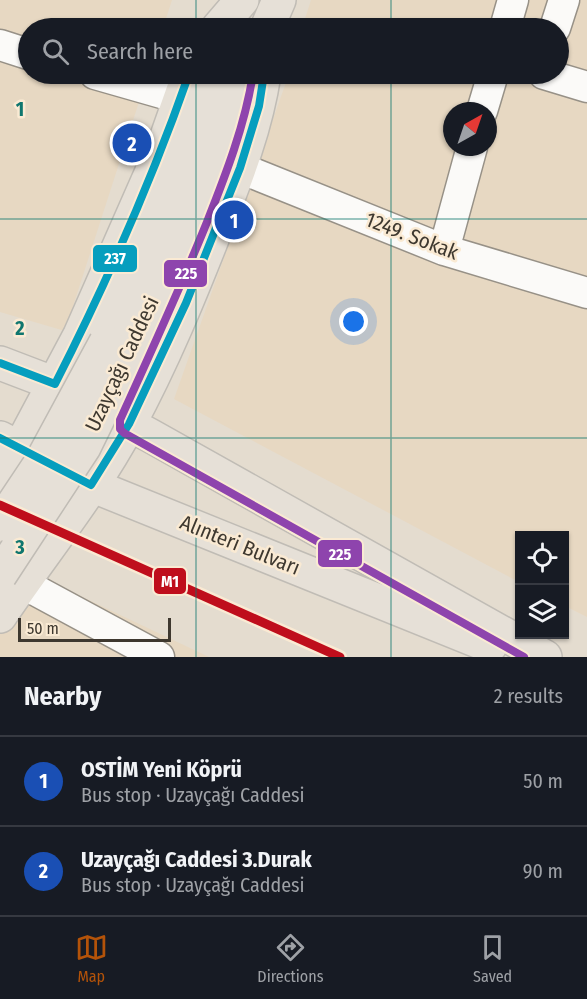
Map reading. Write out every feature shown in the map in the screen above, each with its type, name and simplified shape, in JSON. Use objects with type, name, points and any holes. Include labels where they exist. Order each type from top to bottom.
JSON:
[{"type":"main road","points":[[227,18],[243,0]]},
{"type":"main road","points":[[237,18],[243,0]]},
{"type":"main road","name":"Uzayçağı Caddesi","points":[[19,574],[84,447],[213,84]]},
{"type":"main road","name":"Uzayçağı Caddesi","points":[[0,524],[117,350],[243,84]]},
{"type":"main road","points":[[0,616],[19,574],[70,515],[92,485],[129,424],[186,303],[240,168],[260,106],[263,84]]},
{"type":"main road","points":[[1,483],[10,442],[55,384],[80,335],[165,142],[184,86]]},
{"type":"main road","name":"Alınteri Bulvarı","points":[[0,363],[55,384],[545,657]]},
{"type":"main road","name":"Alınteri Bulvarı","points":[[10,442],[92,485],[517,657]]},
{"type":"street","points":[[508,18],[513,0]]},
{"type":"street","points":[[558,18],[564,0]]},
{"type":"street","points":[[0,45],[18,51]]},
{"type":"street","points":[[569,82],[587,87]]},
{"type":"street","points":[[485,102],[490,84]]},
{"type":"street","points":[[444,250],[470,156]]},
{"type":"street","name":"1249. Sokak","points":[[240,168],[444,250],[587,293]]},
{"type":"street","points":[[19,574],[159,657]]},
{"type":"shaded area","points":[[0,0],[172,0],[166,18],[18,18],[18,84],[145,84],[65,331],[0,312]]},
{"type":"shaded area","points":[[311,0],[587,0],[587,617],[569,608],[569,531],[515,531],[515,580],[174,399],[285,84],[569,84],[569,18],[305,18]]},
{"type":"shaded area","points":[[0,558],[209,657],[0,657]]},
{"type":"transit line","name":"237","points":[[0,363],[55,384],[127,231],[160,153],[185,84]]},
{"type":"transit line","name":"225","points":[[251,84],[240,131],[221,186],[165,321],[120,420],[120,429],[524,657]]},
{"type":"transit line","name":"237","points":[[0,438],[91,485],[129,424],[186,303],[240,168],[259,106],[262,84]]},
{"type":"transit line","name":"M1","points":[[0,505],[340,657]]},
{"type":"place","name":"Uzayçağı Caddesi 3.Durak","points":[[132,143]]},
{"type":"place","name":"OSTİM Yeni Köprü","points":[[234,220]]}]
